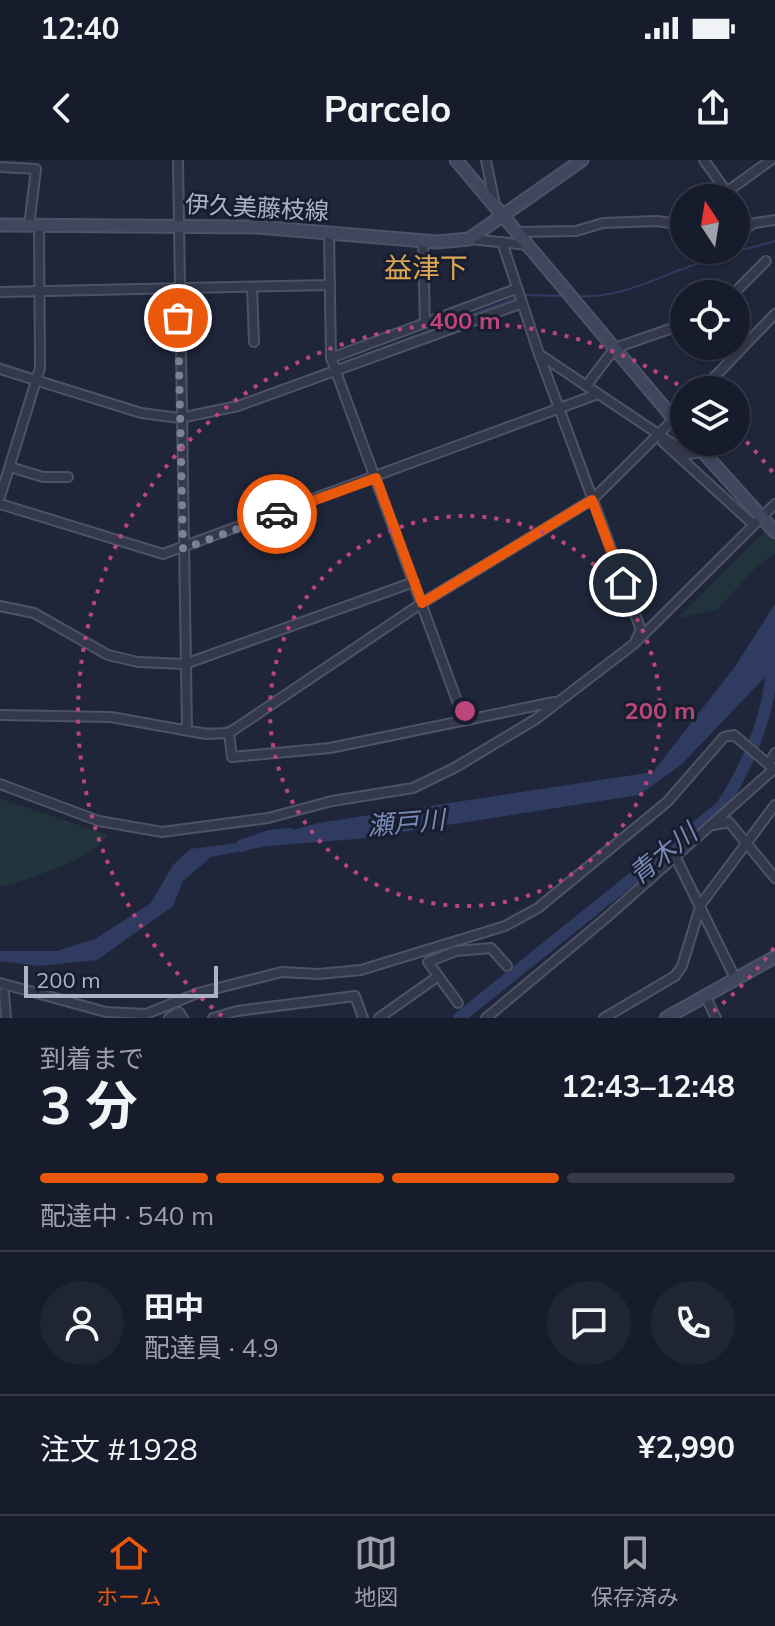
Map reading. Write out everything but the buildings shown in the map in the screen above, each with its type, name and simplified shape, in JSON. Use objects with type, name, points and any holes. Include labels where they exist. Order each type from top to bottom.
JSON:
[{"type":"main road","points":[[456,160],[670,413]]},
{"type":"main road","points":[[469,239],[582,160]]},
{"type":"main road","name":"伊久美藤枝線","points":[[0,225],[176,226],[423,241],[469,239]]},
{"type":"main road","points":[[705,456],[757,520],[775,532]]},
{"type":"main road","points":[[666,1018],[775,957]]},
{"type":"street","points":[[178,160],[176,226],[187,730]]},
{"type":"street","points":[[486,160],[495,205]]},
{"type":"street","points":[[704,160],[721,184]]},
{"type":"street","points":[[742,184],[771,160]]},
{"type":"street","points":[[0,167],[36,169],[34,226],[40,291],[38,382],[0,497]]},
{"type":"street","points":[[750,226],[775,220]]},
{"type":"street","points":[[518,232],[576,231],[603,223],[670,223]]},
{"type":"street","points":[[329,233],[331,358],[464,720]]},
{"type":"street","points":[[469,239],[528,246]]},
{"type":"street","points":[[423,241],[425,323]]},
{"type":"street","points":[[502,242],[519,303],[641,630],[634,644]]},
{"type":"street","points":[[747,280],[766,261]]},
{"type":"street","points":[[0,292],[330,285]]},
{"type":"street","points":[[252,287],[254,342]]},
{"type":"street","points":[[331,358],[516,289]]},
{"type":"street","points":[[0,369],[141,413],[180,418],[238,406],[519,303]]},
{"type":"street","points":[[715,376],[775,314]]},
{"type":"street","points":[[586,386],[615,348],[670,329]]},
{"type":"street","points":[[539,354],[670,442]]},
{"type":"street","points":[[0,504],[151,554],[183,549],[598,394]]},
{"type":"street","points":[[0,715],[111,717],[187,730],[229,733],[422,603],[592,500],[670,423]]},
{"type":"street","points":[[658,434],[757,520]]},
{"type":"street","points":[[10,467],[43,477],[68,477]]},
{"type":"street","points":[[0,784],[126,829],[162,832],[217,827],[413,788],[456,767],[536,719],[634,644],[775,504]]},
{"type":"street","points":[[0,606],[34,613],[108,655],[138,662],[185,664],[414,582]]},
{"type":"street","points":[[229,733],[232,757],[273,755],[330,748],[558,701]]},
{"type":"street","points":[[0,983],[106,1012],[145,1016],[198,993],[282,972],[318,974],[361,970],[505,926],[538,908],[667,802],[724,737],[734,735],[773,768]]},
{"type":"street","points":[[487,1018],[713,825],[773,768],[775,753]]},
{"type":"street","points":[[604,1018],[675,976],[682,966],[701,904],[775,805]]},
{"type":"street","points":[[713,825],[729,822],[773,873]]},
{"type":"street","points":[[676,858],[735,978]]},
{"type":"street","points":[[458,1003],[428,962],[456,951],[491,948],[507,966]]},
{"type":"street","points":[[379,1018],[437,977]]},
{"type":"street","points":[[4,993],[6,1018]]},
{"type":"street","points":[[705,995],[716,1018]]},
{"type":"street","points":[[213,1018],[355,996],[363,1018]]},
{"type":"street","points":[[275,1006],[275,1018]]},
{"type":"street","points":[[169,1018],[179,1012],[183,1018]]},
{"type":"shaded area","points":[[775,521],[775,553],[752,571],[718,609],[676,619]]},
{"type":"shaded area","points":[[0,799],[108,835],[101,844],[75,860],[0,887]]},
{"type":"water","points":[[775,604],[775,658],[764,678],[682,764],[639,795],[357,839],[268,846],[211,857],[183,881],[173,906],[97,960],[39,966],[0,961],[0,951],[57,951],[95,939],[151,903],[173,865],[190,849],[253,841],[318,823],[653,772],[736,665]]},
{"type":"waterway","points":[[576,296],[625,290],[702,262],[775,241]]},
{"type":"waterway","points":[[524,295],[565,296]]},
{"type":"waterway","points":[[337,365],[518,297]]},
{"type":"waterway","points":[[709,376],[775,308]]},
{"type":"waterway","points":[[0,363],[33,374]]},
{"type":"waterway","points":[[281,386],[331,367]]},
{"type":"waterway","points":[[39,376],[148,410]]},
{"type":"waterway","points":[[657,431],[669,418]]},
{"type":"waterway","name":"青木川","points":[[459,1018],[721,807],[742,771],[759,730],[770,688],[772,647]]},
{"type":"waterway","points":[[113,713],[182,725]]},
{"type":"waterway","points":[[192,727],[220,729],[233,725]]},
{"type":"waterway","name":"瀬戸川","points":[[241,846],[269,836],[289,834]]},
{"type":"way so far","points":[[178,318],[183,549],[277,514]]},
{"type":"district","name":"益津下","points":[[426,268]]},
{"type":"route","points":[[277,514],[376,478],[422,603],[592,500],[623,583]]}]
